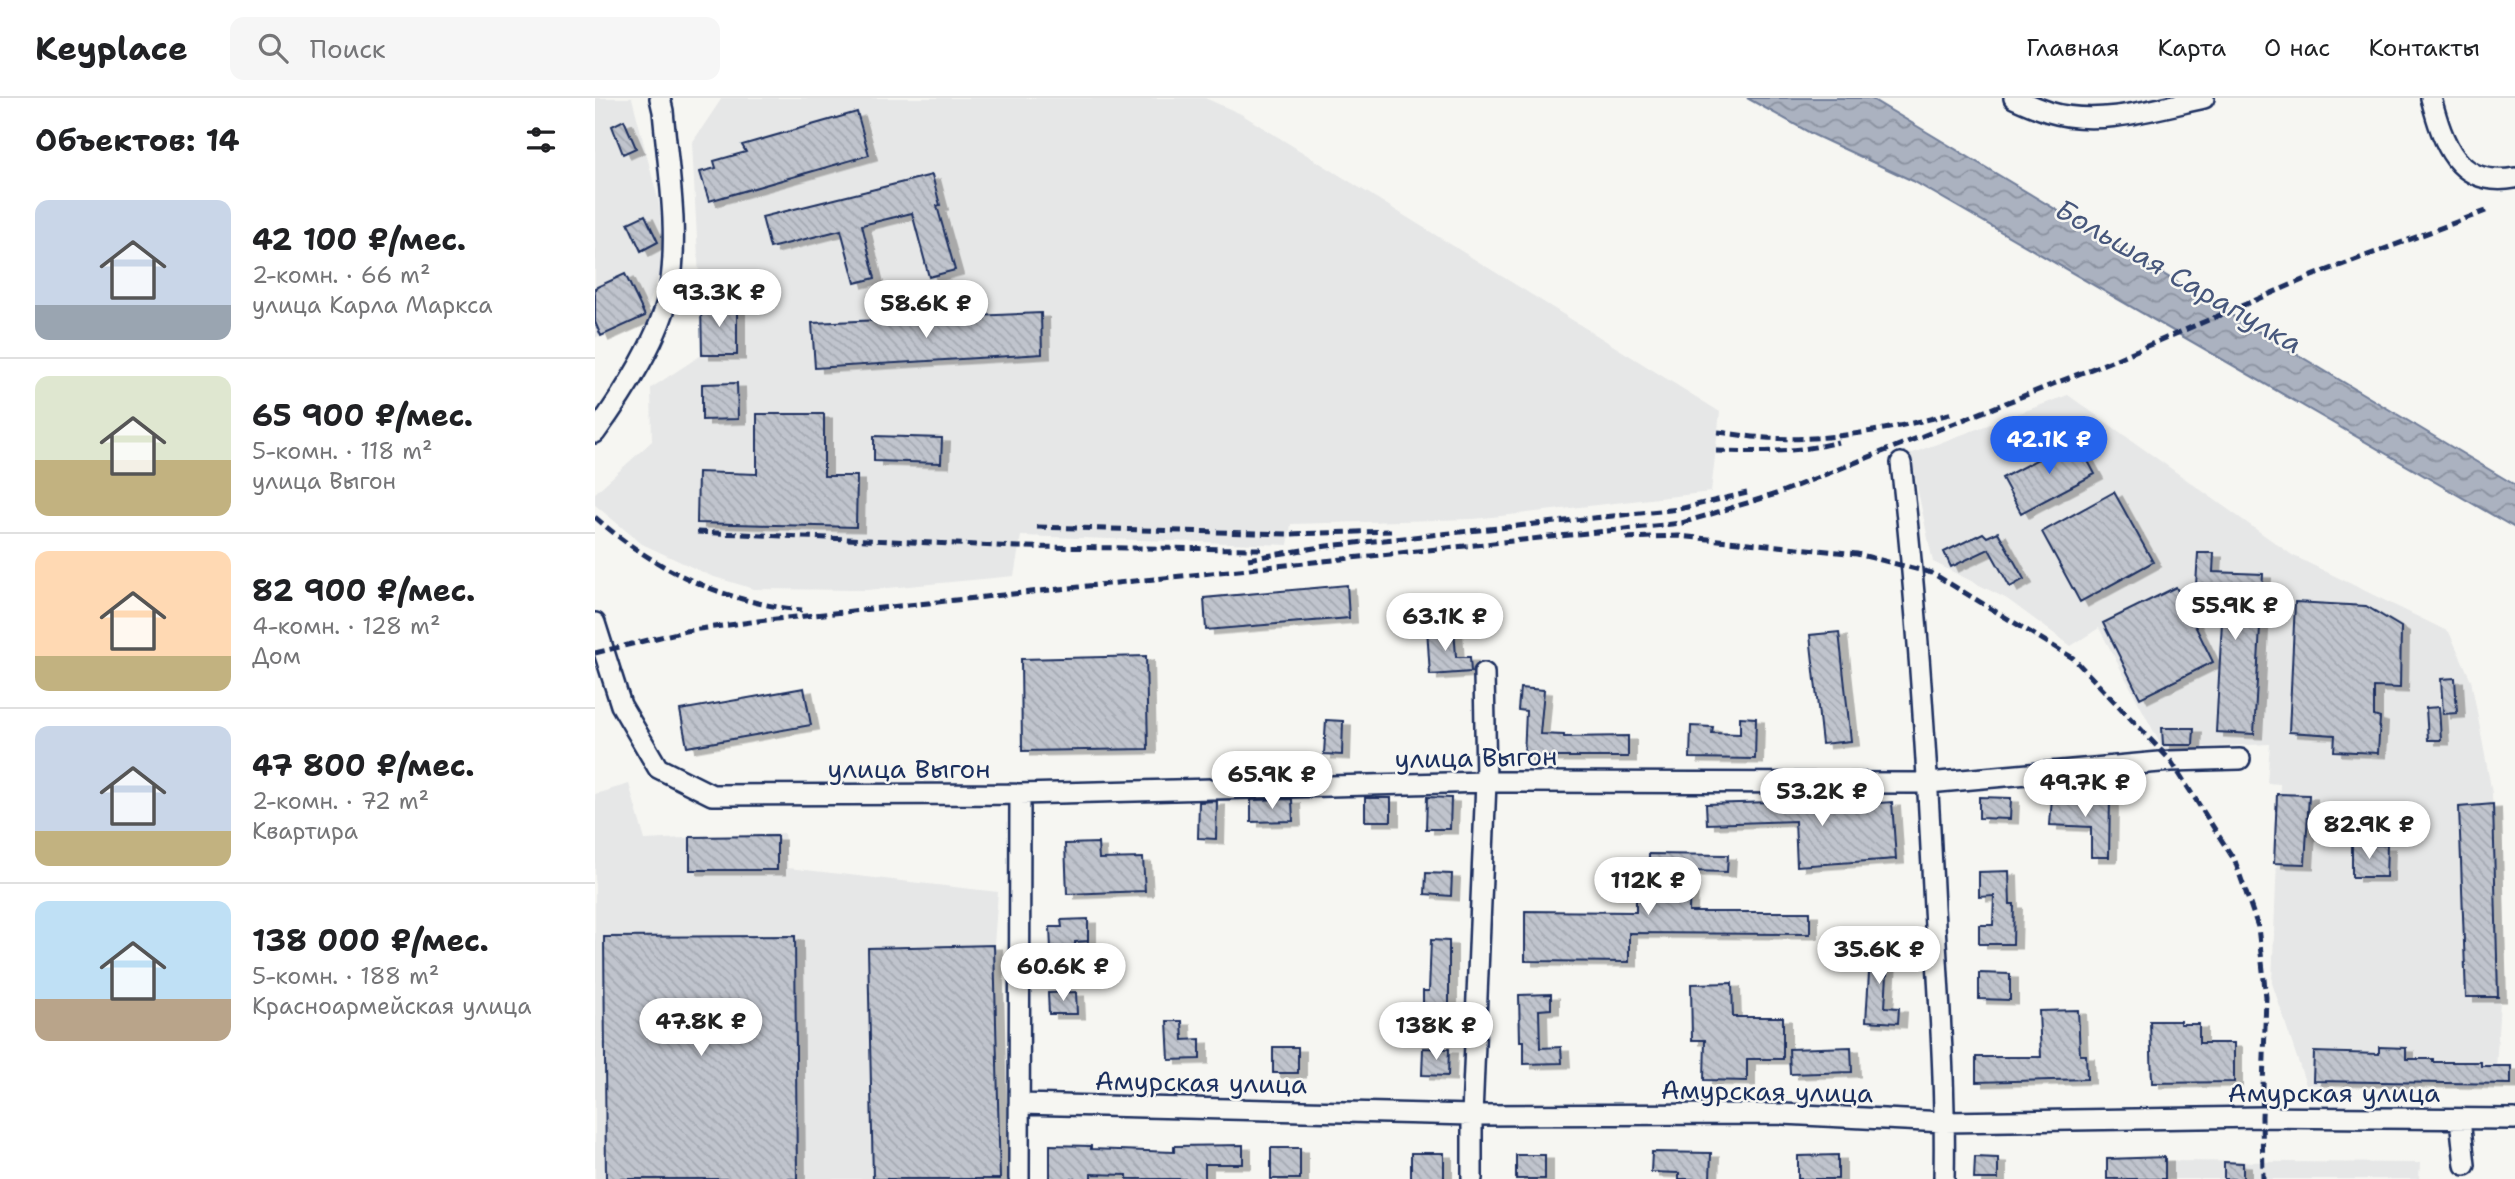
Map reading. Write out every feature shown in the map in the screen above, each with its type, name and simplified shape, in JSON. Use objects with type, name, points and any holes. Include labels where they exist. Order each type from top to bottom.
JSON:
[{"type":"street","points":[[595,433],[613,409],[653,339],[670,289],[673,231],[660,98]]},
{"type":"street","points":[[2014,98],[2050,113],[2098,117],[2144,111],[2204,98]]},
{"type":"street","points":[[2431,98],[2441,137],[2452,156],[2465,168],[2483,177],[2506,180],[2515,178]]},
{"type":"street","points":[[1901,463],[1913,568],[1928,783],[1945,1122],[1944,1179]]},
{"type":"street","name":"улица Выгон","points":[[595,623],[621,705],[658,768],[712,795],[1020,794],[1486,782],[1928,783],[2171,761],[2240,759]]},
{"type":"street","points":[[1472,1179],[1472,1115],[1486,782],[1483,673]]},
{"type":"street","points":[[1019,1179],[1020,794]]},
{"type":"street","name":"Амурская улица","points":[[1019,1104],[1472,1115],[1783,1114],[1945,1122],[2262,1117],[2515,1119]]},
{"type":"street","points":[[2461,1119],[2465,1165]]},
{"type":"shaded area","points":[[595,98],[632,98],[659,203],[664,259],[645,316],[595,338]]},
{"type":"shaded area","points":[[722,98],[1205,98],[1241,114],[1720,412],[1711,492],[1474,519],[1291,524],[1288,545],[1021,536],[1014,576],[867,590],[754,589],[711,576],[642,544],[595,505],[595,493],[652,441],[651,388],[703,354],[692,143]]},
{"type":"shaded area","points":[[2068,395],[2292,555],[2449,632],[2471,680],[2492,793],[2500,1000],[2495,1087],[2306,1085],[2272,983],[2280,784],[2267,783],[2270,744],[2163,749],[2099,628],[2071,646],[2007,599],[1933,562],[1910,454]]},
{"type":"shaded area","points":[[629,784],[645,840],[784,833],[788,868],[998,892],[994,945],[1000,1179],[595,1179],[595,794]]},
{"type":"shaded area","points":[[2165,1161],[2420,1163],[2419,1179],[2166,1179]]},
{"type":"water","points":[[1747,98],[1870,98],[2515,485],[2515,528],[1913,181],[1814,135]]},
{"type":"building","points":[[857,112],[869,155],[709,201],[700,172],[716,168],[714,161],[746,152],[742,145]]},
{"type":"building","points":[[624,120],[636,148],[623,154],[612,126]]},
{"type":"building","points":[[932,175],[940,205],[937,206],[955,270],[929,277],[912,213],[862,225],[875,278],[855,283],[841,230],[770,248],[762,217]]},
{"type":"building","points":[[645,215],[658,242],[641,251],[628,223]]},
{"type":"building","points":[[625,274],[645,316],[601,336],[595,322],[595,288]]},
{"type":"building","points":[[701,304],[737,304],[737,355],[702,355]]},
{"type":"building","points":[[1041,313],[1042,354],[815,368],[812,323]]},
{"type":"building","points":[[737,383],[738,419],[702,420],[702,384]]},
{"type":"building","points":[[757,414],[824,414],[824,476],[857,476],[856,527],[697,523],[698,472],[757,474]]},
{"type":"building","points":[[874,436],[942,438],[941,463],[874,461]]},
{"type":"building","points":[[2076,439],[2095,474],[2021,513],[2002,478]]},
{"type":"building","points":[[2114,492],[2153,562],[2080,602],[2042,532]]},
{"type":"building","points":[[1998,532],[2024,579],[2010,587],[1989,549],[1951,567],[1944,552],[1983,533],[1987,537]]},
{"type":"building","points":[[2198,553],[2214,553],[2213,572],[2263,574],[2254,734],[2216,732],[2223,603],[2195,601]]},
{"type":"building","points":[[1347,585],[1349,618],[1206,630],[1204,598]]},
{"type":"building","points":[[2176,587],[2213,662],[2140,698],[2103,623]]},
{"type":"building","points":[[2295,602],[2366,606],[2401,627],[2400,688],[2374,687],[2374,716],[2380,718],[2378,753],[2334,751],[2335,735],[2289,732]]},
{"type":"building","points":[[1454,627],[1456,657],[1470,657],[1471,672],[1430,675],[1427,628]]},
{"type":"building","points":[[1839,632],[1851,741],[1822,744],[1810,635]]},
{"type":"building","points":[[1146,656],[1148,749],[1022,751],[1021,659]]},
{"type":"building","points":[[2455,678],[2457,713],[2443,714],[2441,679]]},
{"type":"building","points":[[804,688],[811,725],[687,747],[680,710]]},
{"type":"building","points":[[1520,688],[1544,690],[1540,734],[1564,737],[1628,736],[1628,757],[1524,757],[1526,711],[1518,710]]},
{"type":"building","points":[[2439,707],[2441,740],[2428,740],[2426,708]]},
{"type":"building","points":[[1740,717],[1756,718],[1755,759],[1690,758],[1691,726],[1713,727],[1712,733],[1740,734]]},
{"type":"building","points":[[1326,720],[1343,721],[1342,755],[1324,754]]},
{"type":"building","points":[[2162,728],[2194,728],[2193,745],[2163,745]]},
{"type":"building","points":[[2277,794],[2309,795],[2305,864],[2274,863]]},
{"type":"building","points":[[1427,797],[1451,798],[1450,829],[1426,829]]},
{"type":"building","points":[[1979,797],[2011,798],[2010,819],[1979,818]]},
{"type":"building","points":[[2052,797],[2110,797],[2109,857],[2091,857],[2091,827],[2050,825]]},
{"type":"building","points":[[1365,798],[1391,798],[1391,821],[1365,821]]},
{"type":"building","points":[[1292,799],[1293,821],[1251,822],[1251,800]]},
{"type":"building","points":[[1838,800],[1838,806],[1892,802],[1896,859],[1797,866],[1795,821],[1707,824],[1706,804]]},
{"type":"building","points":[[1217,801],[1216,839],[1198,838],[1199,802]]},
{"type":"building","points":[[2493,804],[2498,997],[2466,997],[2459,807]]},
{"type":"building","points":[[777,836],[777,870],[690,870],[690,837]]},
{"type":"building","points":[[1098,843],[1099,859],[1143,858],[1145,891],[1067,894],[1065,844]]},
{"type":"building","points":[[2352,845],[2387,845],[2386,877],[2352,877]]},
{"type":"building","points":[[1649,854],[1728,855],[1727,872],[1690,871],[1689,912],[1810,912],[1810,934],[1629,933],[1629,962],[1525,961],[1525,911],[1636,912],[1636,891],[1649,891]]},
{"type":"building","points":[[2009,871],[2010,904],[2014,904],[2013,944],[1979,944],[1979,925],[1993,925],[1994,896],[1979,897],[1979,872]]},
{"type":"building","points":[[1426,873],[1452,874],[1451,896],[1425,894]]},
{"type":"building","points":[[1088,919],[1088,941],[1075,942],[1075,948],[1051,949],[1050,927],[1062,927],[1061,920]]},
{"type":"building","points":[[795,936],[797,1179],[606,1179],[604,937]]},
{"type":"building","points":[[1431,940],[1449,941],[1449,1018],[1423,1018],[1423,991],[1429,991]]},
{"type":"building","points":[[1871,941],[1889,942],[1885,1007],[1899,1008],[1898,1023],[1866,1021]]},
{"type":"building","points":[[994,945],[1000,1179],[873,1179],[868,948]]},
{"type":"building","points":[[1979,973],[2010,974],[2010,1000],[1979,999]]},
{"type":"building","points":[[1732,983],[1733,1017],[1783,1017],[1783,1059],[1747,1059],[1747,1081],[1704,1080],[1705,1040],[1692,1040],[1691,984]]},
{"type":"building","points":[[1076,992],[1077,1014],[1049,1014],[1048,993]]},
{"type":"building","points":[[1551,994],[1551,1009],[1539,1010],[1540,1048],[1561,1047],[1562,1063],[1524,1064],[1524,1041],[1520,1041],[1519,995]]},
{"type":"building","points":[[2078,1010],[2080,1055],[2086,1055],[2087,1079],[1976,1082],[1976,1057],[2041,1057],[2039,1011]]},
{"type":"building","points":[[1167,1021],[1182,1021],[1183,1040],[1200,1039],[1200,1059],[1169,1060]]},
{"type":"building","points":[[2150,1021],[2199,1024],[2199,1043],[2234,1043],[2234,1082],[2152,1083]]},
{"type":"building","points":[[1273,1047],[1298,1047],[1298,1073],[1273,1073]]},
{"type":"building","points":[[1851,1047],[1852,1072],[1790,1074],[1789,1049]]},
{"type":"building","points":[[2379,1047],[2406,1048],[2406,1059],[2511,1066],[2511,1084],[2313,1081],[2314,1052],[2379,1054]]},
{"type":"building","points":[[1423,1048],[1449,1049],[1448,1076],[1422,1075]]},
{"type":"building","points":[[1050,1145],[1174,1152],[1174,1146],[1243,1145],[1243,1164],[1205,1164],[1205,1179],[1127,1179],[1127,1175],[1091,1174],[1091,1179],[1050,1179]]},
{"type":"building","points":[[1271,1148],[1300,1148],[1300,1179],[1271,1179]]},
{"type":"building","points":[[1652,1152],[1711,1153],[1710,1179],[1679,1179],[1679,1173],[1651,1172]]},
{"type":"building","points":[[1411,1153],[1444,1153],[1444,1179],[1411,1179]]},
{"type":"building","points":[[1516,1155],[1545,1155],[1545,1179],[1516,1179]]},
{"type":"building","points":[[1838,1155],[1838,1179],[1798,1179],[1798,1156]]},
{"type":"building","points":[[1975,1157],[1998,1158],[1998,1179],[1974,1179]]},
{"type":"building","points":[[2165,1157],[2165,1179],[2107,1179],[2107,1159]]},
{"type":"building","points":[[2224,1162],[2243,1163],[2243,1179],[2224,1179]]},
{"type":"railway","points":[[595,653],[685,631],[758,621],[1682,523],[1776,494],[2114,360],[2312,276],[2486,211]]},
{"type":"railway","points":[[1718,432],[1766,438],[1813,438],[1884,429],[1953,413]]},
{"type":"railway","points":[[1716,451],[1792,450],[1838,442]]},
{"type":"railway","points":[[1248,559],[1327,546],[1679,509],[1747,493]]},
{"type":"railway","points":[[595,517],[641,552],[691,580],[745,600],[802,610]]},
{"type":"railway","points":[[1037,527],[1289,534],[1391,531]]},
{"type":"railway","points":[[697,532],[1019,547],[1261,549]]},
{"type":"railway","points":[[1626,538],[1679,536],[1857,554],[1932,573],[2073,658],[2171,761],[2235,861],[2258,927],[2266,997],[2263,1179]]},
{"type":"water label","name":"Большая Сарапулка","points":[[2179,276]]}]
